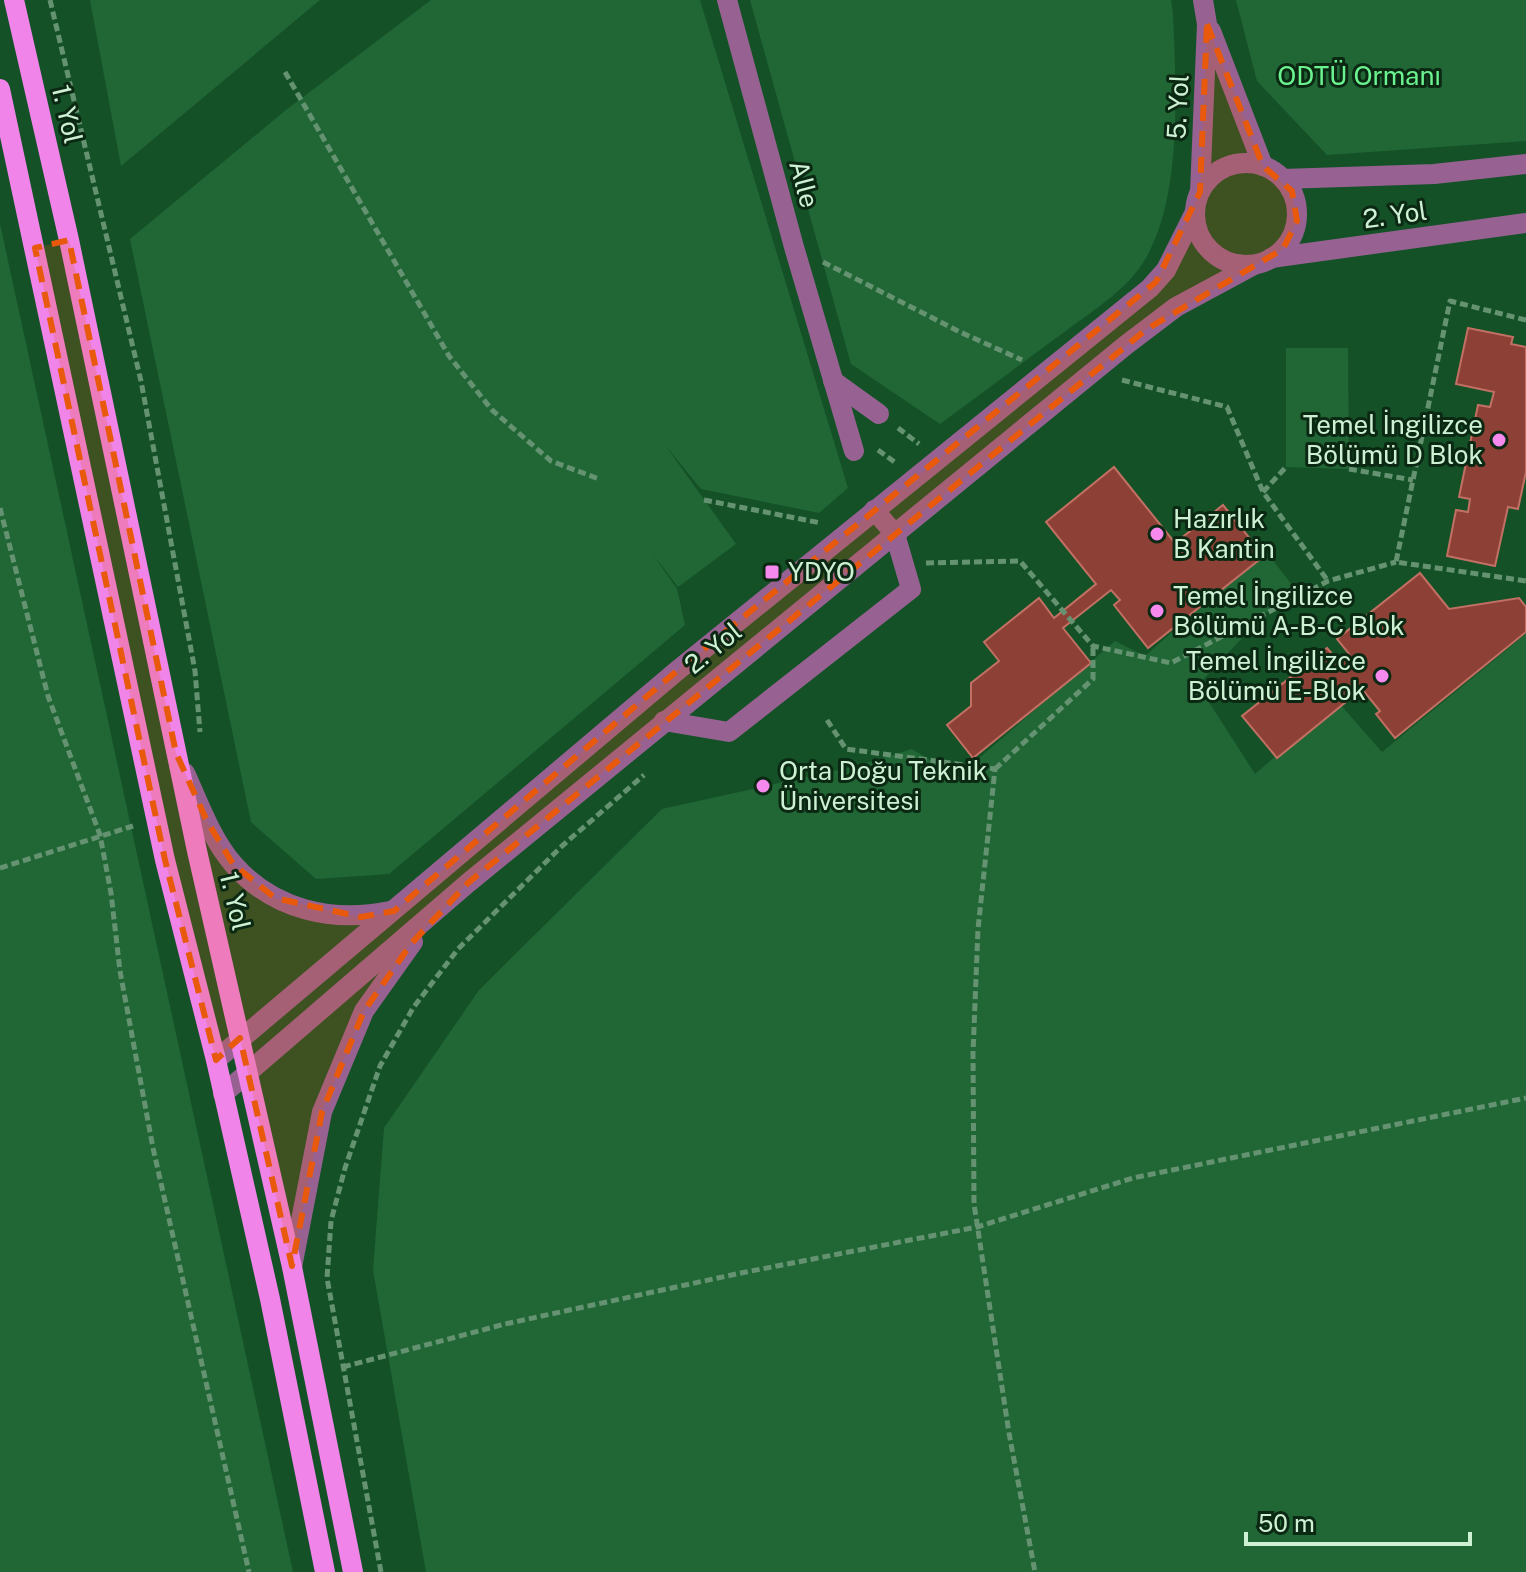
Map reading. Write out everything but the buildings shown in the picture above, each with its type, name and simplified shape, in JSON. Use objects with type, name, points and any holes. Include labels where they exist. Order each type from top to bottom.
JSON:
[{"type":"main road","name":"1. Yol","points":[[14,0],[69,240],[176,753],[292,1267],[353,1572]]},
{"type":"main road","points":[[0,89],[157,819],[270,1299],[325,1572]]},
{"type":"main road","points":[[35,248],[69,240]]},
{"type":"street","name":"Alle","points":[[727,0],[846,428],[859,446]]},
{"type":"street","name":"5. Yol","points":[[1203,0],[1207,24],[1263,166]]},
{"type":"street","name":"5. Yol","points":[[1197,202],[1207,24]]},
{"type":"street","name":"2. Yol","points":[[216,1060],[733,625],[1156,282],[1175,255],[1208,179],[1233,164],[1263,166]]},
{"type":"street","name":"2. Yol","points":[[1283,179],[1434,174],[1526,164]]},
{"type":"street","points":[[1263,166],[1283,179]]},
{"type":"street","name":"2. Yol","points":[[223,1094],[468,883],[1094,372],[1176,307],[1283,249],[1297,221],[1297,206],[1292,191],[1283,179]]},
{"type":"street","name":"2. Yol","points":[[1197,202],[1196,227],[1212,252],[1239,265],[1526,223]]},
{"type":"street","points":[[833,381],[879,414]]},
{"type":"street","points":[[664,721],[729,732],[911,589],[895,534],[874,510]]},
{"type":"street","points":[[733,625],[751,650]]},
{"type":"street","points":[[176,753],[212,830],[233,864],[275,898],[337,917],[361,917],[394,911]]},
{"type":"street","points":[[292,1267],[322,1112],[364,1011],[411,944],[468,883]]},
{"type":"path","points":[[50,0],[141,381],[195,671],[201,746]]},
{"type":"path","points":[[285,72],[449,356],[492,410],[551,461],[599,479]]},
{"type":"path","points":[[794,247],[960,332],[1022,360]]},
{"type":"path","points":[[1396,562],[1450,301],[1526,320]]},
{"type":"path","points":[[1094,372],[1227,407],[1263,492],[1328,581]]},
{"type":"path","points":[[879,414],[939,459]]},
{"type":"path","points":[[859,446],[916,477]]},
{"type":"path","points":[[1263,492],[1286,467]]},
{"type":"path","points":[[1349,469],[1413,480]]},
{"type":"path","points":[[704,500],[850,529]]},
{"type":"path","points":[[0,508],[48,696],[100,835],[111,893],[120,971],[153,1148],[249,1572]]},
{"type":"path","points":[[905,563],[1020,561],[1093,646],[1171,663],[1328,581],[1396,562],[1526,581]]},
{"type":"path","points":[[1035,1572],[1009,1433],[974,1204],[973,1053],[978,929],[995,769],[1093,679],[1093,646]]},
{"type":"path","points":[[827,720],[846,749],[995,769]]},
{"type":"path","points":[[381,1572],[327,1278],[331,1221],[380,1066],[413,1008],[458,949],[562,846],[654,766]]},
{"type":"path","points":[[0,868],[157,819]]},
{"type":"path","points":[[343,1367],[505,1324],[741,1273],[977,1227],[1133,1178],[1526,1098]]},
{"type":"highlighted area","points":[[1207,24],[1263,166],[1292,191],[1297,221],[1283,249],[1147,329],[468,883],[411,944],[364,1011],[322,1112],[292,1266],[240,1038],[216,1060],[165,860],[35,248],[69,240],[176,753],[207,821],[233,864],[275,898],[361,917],[394,911],[678,670],[1156,282],[1200,192]]},
{"type":"shaded area","name":"Orta Doğu Teknik Üniversitesi","points":[[0,0],[1526,0],[1526,1572],[0,1572]]},
{"type":"green space","points":[[90,0],[320,0],[121,166]]},
{"type":"green space","points":[[431,0],[700,0],[848,488],[819,513],[701,489],[665,445],[736,544],[678,587],[652,553],[677,589],[685,625],[389,874],[316,879],[251,822],[130,239],[286,110]]},
{"type":"green space","points":[[750,0],[1171,0],[1175,111],[1170,181],[1153,244],[1138,270],[1103,304],[940,424],[851,364]]},
{"type":"green space","name":"ODTÜ Ormanı","points":[[1236,0],[1526,0],[1526,141],[1327,155],[1257,81]]},
{"type":"green space","points":[[0,224],[293,1572],[0,1572]]},
{"type":"green space","points":[[1286,348],[1348,348],[1349,469],[1286,467]]},
{"type":"green space","points":[[1265,550],[1292,585],[1198,685],[1255,774],[1338,702],[1382,752],[1526,634],[1526,1572],[426,1572],[373,1270],[384,1128],[479,990],[662,809],[856,766],[912,749],[957,777],[1115,641],[1145,656]]},
{"type":"place","name":"Temel İngilizce Bölümü D Blok","points":[[1499,440]]},
{"type":"place","name":"Hazırlık B Kantin","points":[[1157,534]]},
{"type":"place","name":"YDYO","points":[[772,572]]},
{"type":"place","name":"Temel İngilizce Bölümü A-B-C Blok","points":[[1157,611]]},
{"type":"place","name":"Temel İngilizce Bölümü E-Blok","points":[[1382,676]]},
{"type":"place","name":"Orta Doğu Teknik Üniversitesi","points":[[763,786]]}]
